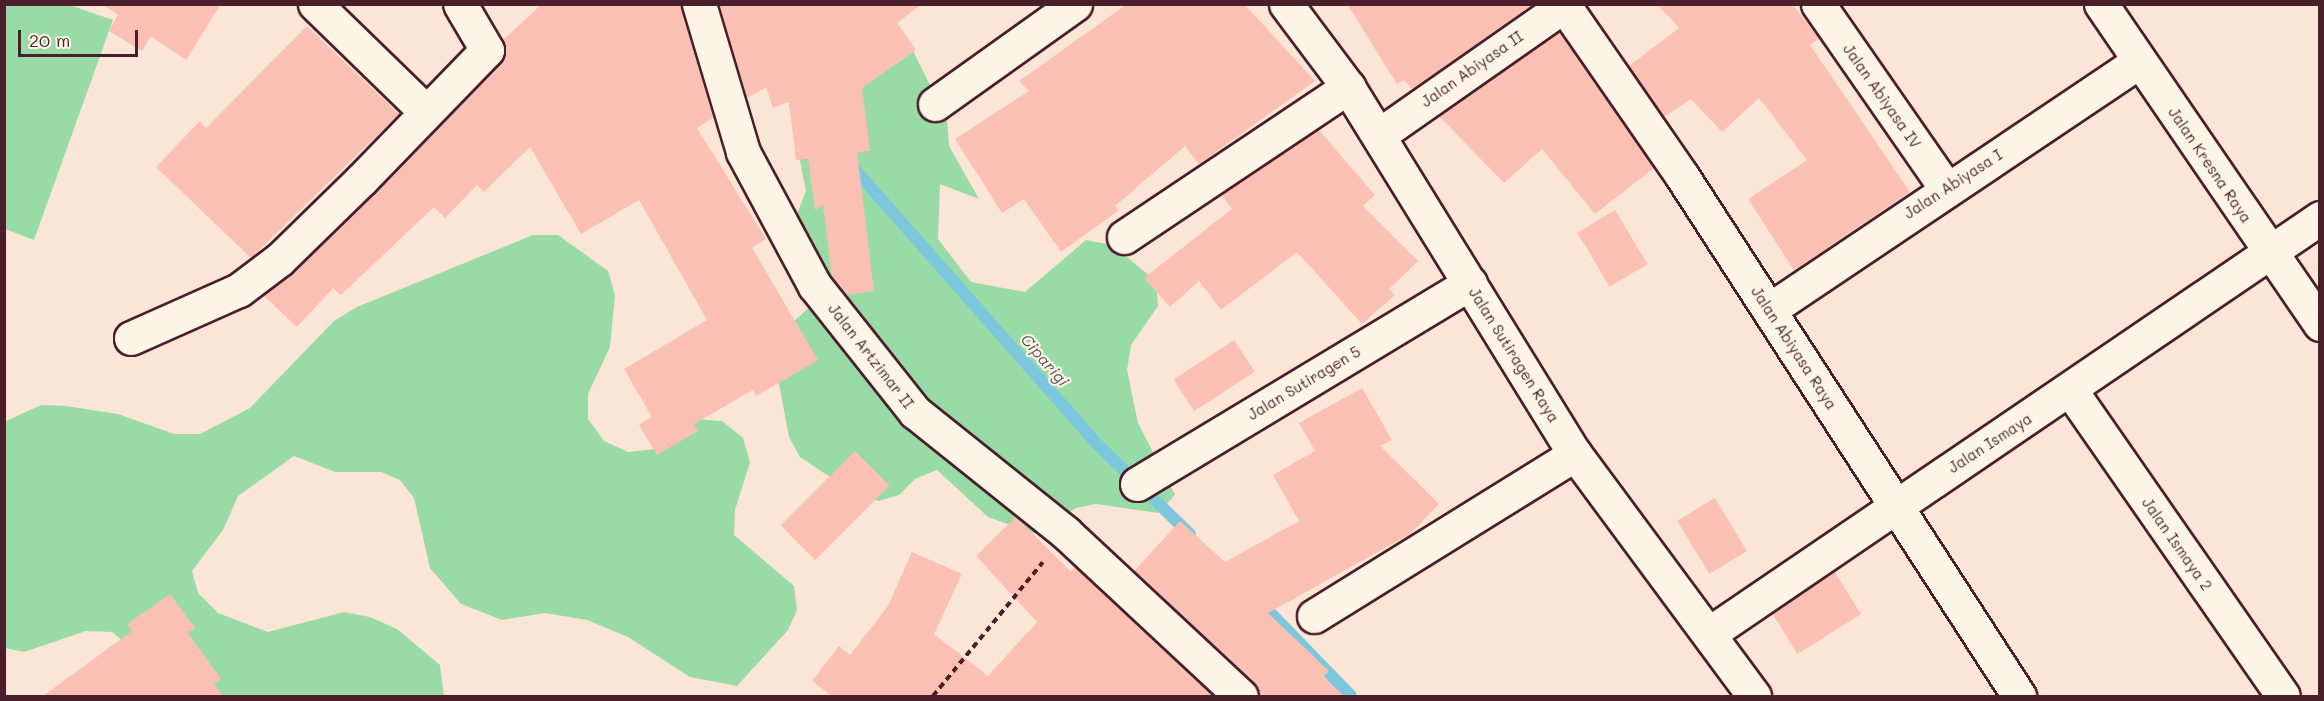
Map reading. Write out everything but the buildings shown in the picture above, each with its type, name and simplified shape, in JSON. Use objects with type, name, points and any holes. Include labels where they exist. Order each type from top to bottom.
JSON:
[{"type":"street","points":[[315,4],[425,111]]},
{"type":"street","points":[[131,338],[238,290],[280,259],[487,50],[460,4]]},
{"type":"street","name":"Jalan Artzimar II","points":[[699,4],[743,152],[815,286],[915,412],[1066,534],[1241,696]]},
{"type":"street","points":[[935,104],[1075,4]]},
{"type":"street","name":"Jalan Sutiragen Raya","points":[[1286,4],[1348,87],[1379,135],[1575,454],[1710,633],[1754,696]]},
{"type":"street","name":"Jalan Abiyasa IV","points":[[1818,4],[1946,188]]},
{"type":"street","name":"Jalan Kresna Raya","points":[[2101,4],[2319,324]]},
{"type":"street","name":"Jalan Abiyasa II","points":[[1379,135],[1564,5]]},
{"type":"street","name":"Jalan Abiyasa Raya","points":[[1564,5],[1769,310],[2019,696]]},
{"type":"street","name":"Jalan Abiyasa I","points":[[1769,310],[1946,188],[2139,61]]},
{"type":"street","points":[[1124,237],[1348,87]]},
{"type":"street","name":"Jalan Ismaya","points":[[1710,633],[1895,505],[2071,391],[2271,254],[2319,218]]},
{"type":"street","name":"Jalan Sutiragen 5","points":[[1137,484],[1470,283]]},
{"type":"street","name":"Jalan Ismaya 2","points":[[2071,391],[2283,696]]},
{"type":"street","points":[[1314,616],[1575,454]]},
{"type":"path","points":[[933,696],[1066,534]]},
{"type":"green space","points":[[5,4],[70,5],[113,20],[34,240],[5,229]]},
{"type":"green space","points":[[909,43],[947,119],[949,146],[979,199],[940,184],[938,239],[971,282],[1025,292],[1086,240],[1112,245],[1156,281],[1158,306],[1131,345],[1127,370],[1138,423],[1175,495],[1158,513],[1096,504],[1076,508],[1036,534],[988,517],[937,470],[915,479],[899,495],[879,501],[857,495],[800,457],[789,437],[776,368],[793,322],[811,306],[790,232],[806,191],[788,99]]},
{"type":"green space","points":[[533,235],[558,235],[608,271],[615,295],[610,347],[588,394],[588,419],[604,441],[628,452],[654,449],[696,419],[722,421],[743,438],[750,462],[735,510],[734,535],[794,586],[797,610],[788,630],[737,686],[690,677],[628,637],[587,620],[545,613],[502,620],[461,604],[430,568],[414,498],[400,480],[381,472],[335,472],[294,456],[238,496],[223,530],[192,571],[198,593],[218,613],[268,632],[344,612],[370,617],[397,629],[440,665],[444,696],[150,696],[131,648],[112,632],[86,631],[24,652],[5,648],[4,422],[41,405],[66,406],[118,414],[174,434],[200,434],[250,408],[334,321],[357,307]]},
{"type":"waterway","name":"Ciparigi","points":[[851,165],[1098,445],[1190,534]]},
{"type":"waterway","name":"Ciparigi","points":[[1259,601],[1351,696]]}]
